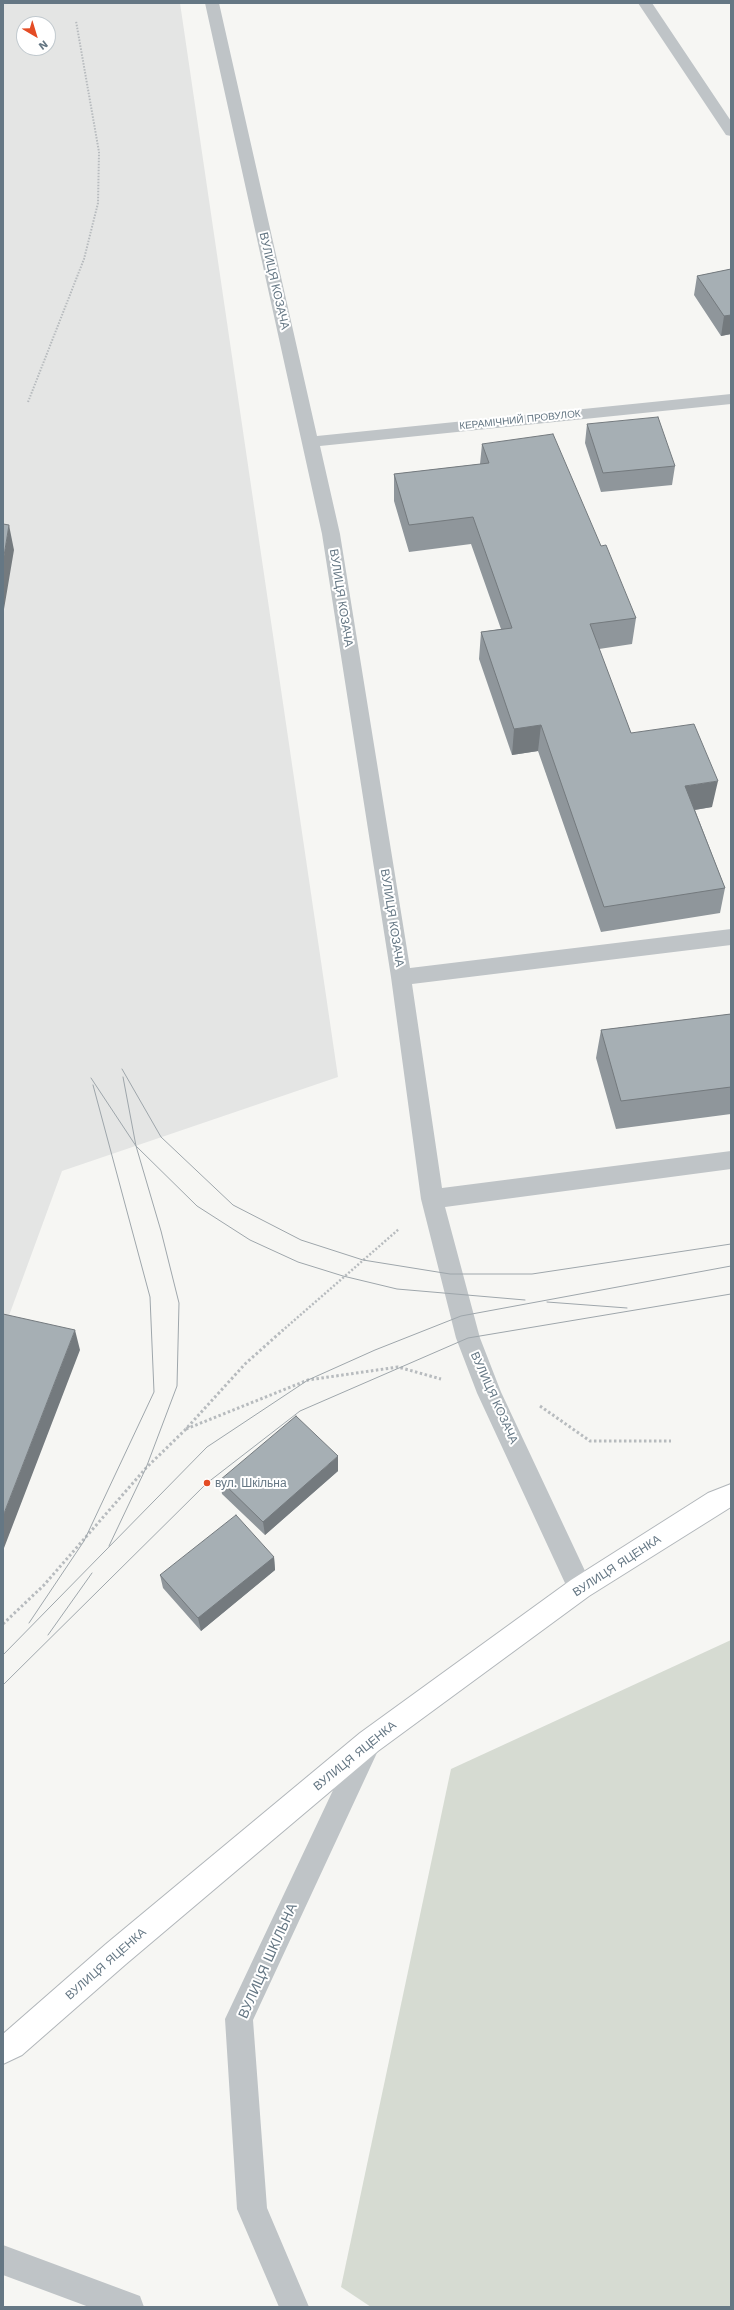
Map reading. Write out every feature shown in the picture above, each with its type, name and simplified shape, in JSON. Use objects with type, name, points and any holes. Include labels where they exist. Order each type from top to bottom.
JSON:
[{"type":"main road","name":"ВУЛИЦЯ ЯЦЕНКА","points":[[3,2050],[12,2045],[122,1949],[369,1742],[580,1588],[717,1501],[731,1495]]},
{"type":"street","name":"ВУЛИЦЯ КОЗАЧА","points":[[212,3],[331,534],[401,976],[432,1200],[461,1316],[489,1393],[580,1588]]},
{"type":"street","points":[[645,3],[731,132]]},
{"type":"street","name":"КЕРАМІЧНИЙ ПРОВУЛОК","points":[[310,442],[731,399]]},
{"type":"street","points":[[401,976],[731,937]]},
{"type":"street","points":[[432,1200],[731,1160]]},
{"type":"street","name":"ВУЛИЦЯ ШКІЛЬНА","points":[[294,2307],[252,2209],[239,2019],[369,1742]]},
{"type":"street","points":[[3,2260],[129,2307]]},
{"type":"path","points":[[28,402],[84,259],[98,203],[99,152],[76,21]]},
{"type":"path","points":[[3,1624],[44,1585],[146,1468],[185,1430],[245,1364],[432,1200]]},
{"type":"path","points":[[185,1430],[308,1380],[398,1367],[489,1393],[517,1389],[590,1441],[671,1441]]},
{"type":"shaded area","points":[[3,3],[180,3],[338,1077],[62,1171],[3,1332]]},
{"type":"shaded area","points":[[731,1640],[731,2307],[371,2307],[341,2287],[451,1769]]},
{"type":"building","points":[[731,269],[731,315],[724,316],[697,276]]},
{"type":"building","points":[[658,417],[675,466],[603,473],[587,424]]},
{"type":"building","points":[[553,434],[601,546],[606,545],[636,618],[590,624],[631,733],[694,724],[718,781],[685,786],[725,888],[604,907],[541,725],[514,729],[481,632],[512,628],[473,517],[409,525],[394,474],[489,463],[482,444]]},
{"type":"building","points":[[3,524],[9,525],[3,562]]},
{"type":"building","points":[[731,1014],[731,1087],[621,1101],[601,1030]]},
{"type":"building","points":[[3,1314],[75,1330],[3,1516]]},
{"type":"building","points":[[296,1416],[338,1456],[263,1522],[220,1480]]},
{"type":"building","points":[[236,1515],[274,1557],[198,1618],[160,1575]]},
{"type":"tram line","points":[[122,1069],[161,1137],[233,1205],[301,1240],[363,1260],[450,1274],[532,1274],[731,1244]]},
{"type":"tram line","points":[[123,1077],[136,1146]]},
{"type":"tram line","points":[[91,1078],[136,1146]]},
{"type":"tram line","points":[[29,1623],[84,1541],[154,1392],[150,1297],[93,1085]]},
{"type":"tram line","points":[[109,1546],[146,1468],[177,1386],[179,1303],[161,1231],[136,1146]]},
{"type":"tram line","points":[[136,1146],[197,1206],[250,1240],[298,1262],[343,1276],[397,1289],[525,1300]]},
{"type":"tram line","points":[[3,1655],[207,1447],[308,1380],[375,1350],[461,1316],[731,1266]]},
{"type":"tram line","points":[[3,1685],[207,1483],[300,1411],[468,1338],[731,1294]]},
{"type":"tram line","points":[[547,1302],[627,1308]]},
{"type":"tram line","points":[[48,1635],[92,1573]]},
{"type":"place","name":"вул. Шкільна","points":[[207,1483]]}]
